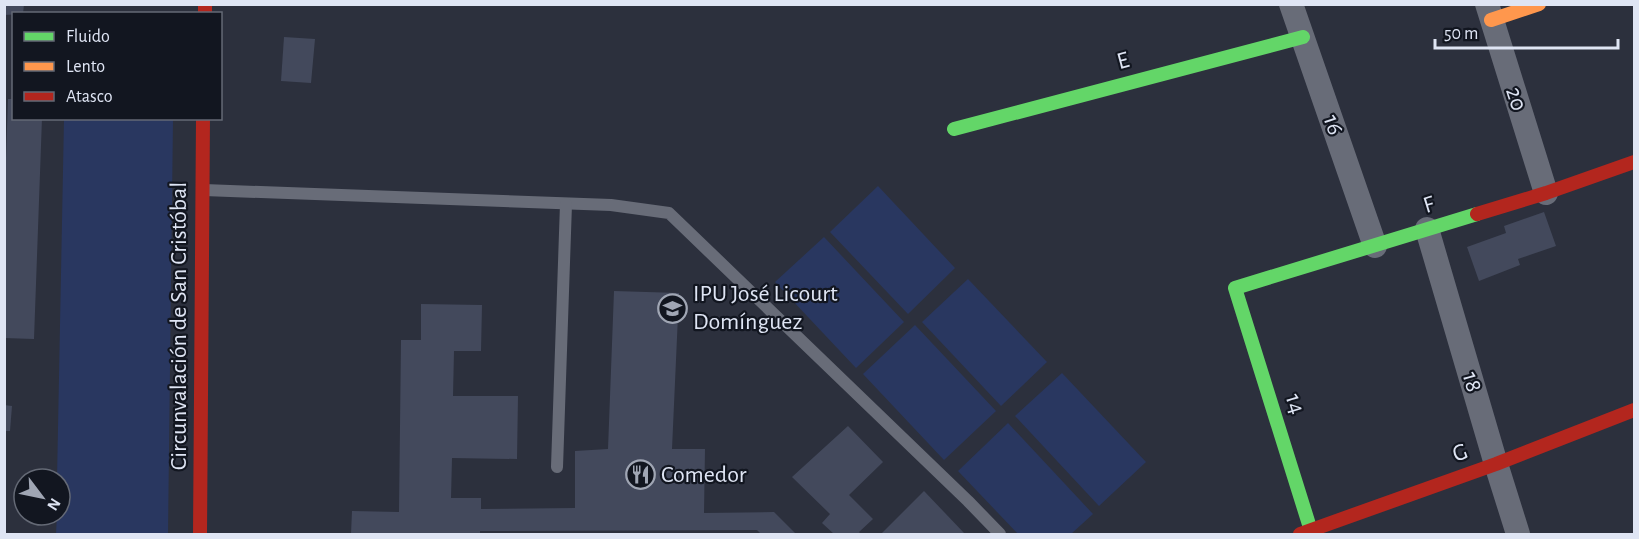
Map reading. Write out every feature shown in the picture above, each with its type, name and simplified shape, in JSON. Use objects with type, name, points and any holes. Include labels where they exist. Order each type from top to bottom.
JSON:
[{"type":"street","name":"16","points":[[1292,4],[1375,246]]},
{"type":"street","points":[[1489,12],[1539,4]]},
{"type":"street","name":"20","points":[[1489,12],[1546,193]]},
{"type":"street","name":"E","points":[[954,129],[1303,37]]},
{"type":"street","name":"Circunvalación de San Cristóbal","points":[[200,534],[203,120]]},
{"type":"street","name":"F","points":[[1235,288],[1546,193],[1635,162]]},
{"type":"street","name":"18","points":[[1427,229],[1518,534]]},
{"type":"street","name":"14","points":[[1235,288],[1308,533]]},
{"type":"street","name":"G","points":[[1308,533],[1635,410]]},
{"type":"lane","points":[[203,190],[611,205],[669,213],[1000,534]]},
{"type":"lane","points":[[557,467],[567,204]]},
{"type":"shaded area","points":[[64,120],[173,120],[168,534],[56,534],[56,527],[72,527],[72,467],[57,467]]},
{"type":"shaded area","points":[[878,186],[955,268],[908,314],[830,232]]},
{"type":"shaded area","points":[[824,237],[904,322],[856,368],[775,282]]},
{"type":"shaded area","points":[[968,279],[1047,362],[1001,406],[922,322]]},
{"type":"shaded area","points":[[915,325],[996,411],[944,460],[863,374]]},
{"type":"shaded area","points":[[1062,373],[1146,462],[1099,506],[1015,416]]},
{"type":"shaded area","points":[[1008,423],[1093,514],[1071,534],[1018,534],[958,471]]},
{"type":"building","points":[[4,4],[24,4],[23,12],[4,15]]},
{"type":"building","points":[[284,37],[315,39],[311,83],[281,81]]},
{"type":"building","points":[[8,99],[12,99],[12,120],[42,120],[34,339],[4,338],[4,216]]},
{"type":"building","points":[[1544,212],[1556,246],[1518,259],[1520,265],[1479,281],[1467,247],[1506,233],[1504,226]]},
{"type":"building","points":[[614,291],[679,293],[672,449],[705,449],[704,513],[774,512],[796,534],[761,534],[757,530],[351,534],[352,511],[399,512],[401,340],[421,340],[421,304],[482,305],[481,351],[454,351],[453,396],[518,396],[517,459],[452,458],[451,498],[481,498],[481,509],[575,508],[575,451],[608,449]]},
{"type":"building","points":[[4,405],[12,406],[10,431],[4,431]]},
{"type":"building","points":[[848,426],[883,462],[849,495],[873,519],[859,532],[861,534],[834,534],[822,523],[830,514],[792,477]]},
{"type":"building","points":[[924,491],[965,534],[881,534]]},
{"type":"traffic: fast","points":[[954,129],[1303,37]]},
{"type":"traffic: fast","points":[[1312,534],[1235,288],[1477,214]]},
{"type":"traffic: slow","points":[[1491,20],[1539,4]]},
{"type":"traffic: jam","points":[[205,4],[205,12]]},
{"type":"traffic: jam","points":[[200,534],[203,120]]},
{"type":"traffic: jam","points":[[1477,214],[1634,162]]},
{"type":"traffic: jam","points":[[1300,534],[1496,464],[1634,410]]},
{"type":"place","name":"IPU José Licourt Domínguez","points":[[672,308]]},
{"type":"place","name":"Comedor","points":[[640,475]]}]
